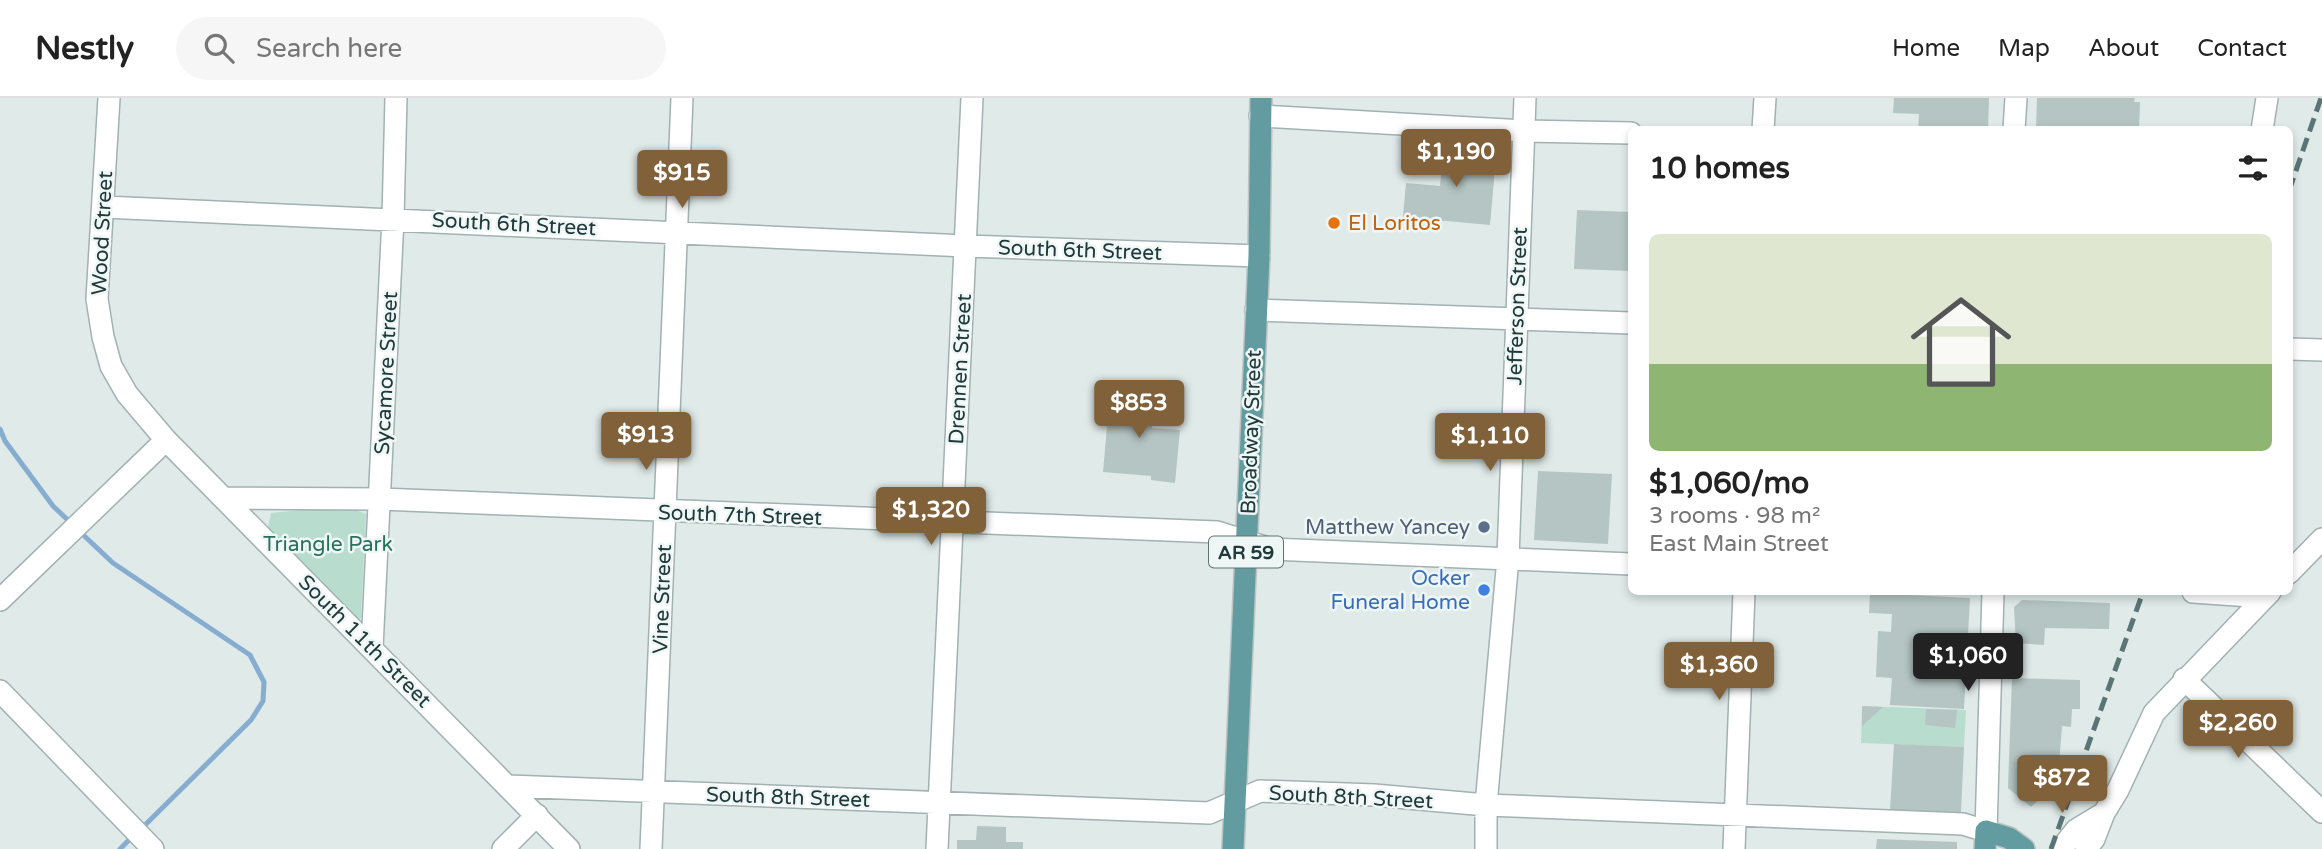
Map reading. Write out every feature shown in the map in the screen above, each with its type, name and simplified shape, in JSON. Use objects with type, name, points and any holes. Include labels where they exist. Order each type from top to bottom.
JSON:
[{"type":"main road","name":"Broadway Street","points":[[1233,849],[1259,256],[1260,107]]},
{"type":"main road","points":[[1985,840],[2009,838],[2024,849]]},
{"type":"street","name":"Wood Street","points":[[109,98],[97,299],[111,366]]},
{"type":"street","name":"Sycamore Street","points":[[372,648],[393,218],[396,98]]},
{"type":"street","name":"Vine Street","points":[[651,849],[682,98]]},
{"type":"street","name":"Drennen Street","points":[[937,849],[972,98]]},
{"type":"street","name":"Jefferson Street","points":[[1486,849],[1486,805],[1508,558],[1525,98]]},
{"type":"street","points":[[1763,126],[1765,98]]},
{"type":"street","points":[[2014,126],[2016,98]]},
{"type":"street","points":[[2263,126],[2267,98]]},
{"type":"street","points":[[1260,107],[1524,131],[1628,133]]},
{"type":"street","name":"South 6th Street","points":[[104,207],[966,246],[1259,256]]},
{"type":"street","points":[[1256,310],[1628,323]]},
{"type":"street","points":[[2293,349],[2322,350]]},
{"type":"street","name":"South 11th Street","points":[[111,366],[127,394],[166,440],[569,849]]},
{"type":"street","points":[[0,600],[166,440]]},
{"type":"street","name":"South 7th Street","points":[[223,498],[380,499],[1217,532],[1272,549],[1628,564]]},
{"type":"street","points":[[2293,569],[2322,539]]},
{"type":"street","points":[[1734,849],[1744,595]]},
{"type":"street","points":[[1985,840],[1993,595]]},
{"type":"street","points":[[2086,849],[2094,839],[2104,813],[2118,790],[2154,713],[2266,595]]},
{"type":"street","points":[[2184,679],[2322,811]]},
{"type":"street","points":[[0,691],[150,846]]},
{"type":"street","name":"South 8th Street","points":[[509,786],[1209,813],[1260,792],[1374,795],[1486,805],[1963,824],[1985,840]]},
{"type":"street","points":[[2062,849],[2076,830],[2104,813]]},
{"type":"street","points":[[503,849],[537,816]]},
{"type":"green space","name":"Triangle Park","points":[[345,506],[366,514],[361,618],[357,621],[267,533],[271,513]]},
{"type":"green space","points":[[1862,706],[1966,710],[1964,747],[1861,743]]},
{"type":"building","points":[[1894,98],[1989,98],[1988,126],[1918,126],[1919,114],[1893,113]]},
{"type":"building","points":[[2037,98],[2135,98],[2134,102],[2140,102],[2139,126],[2036,126]]},
{"type":"building","points":[[1444,143],[1478,146],[1477,155],[1496,157],[1490,225],[1403,217],[1406,183],[1440,186]]},
{"type":"building","points":[[1577,210],[1628,212],[1628,271],[1574,269]]},
{"type":"building","points":[[1110,392],[1155,395],[1152,428],[1180,430],[1175,483],[1151,480],[1151,476],[1103,472]]},
{"type":"building","points":[[1538,471],[1612,474],[1608,544],[1534,540]]},
{"type":"building","points":[[1870,595],[1970,598],[1964,709],[1890,705],[1892,678],[1876,677],[1878,631],[1891,632],[1892,614],[1869,613]]},
{"type":"building","points":[[2022,600],[2110,603],[2109,629],[2045,628],[2044,645],[2016,643],[2014,607]]},
{"type":"building","points":[[2012,678],[2080,680],[2080,709],[2072,709],[2071,727],[2062,726],[2059,765],[2054,764],[2051,788],[2031,807],[2008,788]]},
{"type":"building","points":[[1862,706],[1883,707],[1862,726]]},
{"type":"building","points":[[1926,709],[1957,710],[1955,728],[1925,725]]},
{"type":"building","points":[[1894,744],[1964,747],[1961,812],[1890,811]]},
{"type":"building","points":[[977,826],[1006,827],[1006,842],[1023,842],[1023,849],[957,849],[957,840],[976,840]]},
{"type":"building","points":[[1877,839],[1957,842],[1957,849],[1876,849]]},
{"type":"waterway","points":[[0,429],[5,441],[53,506],[71,523]]},
{"type":"waterway","points":[[78,530],[113,563],[250,655],[264,682],[263,701],[251,720],[140,830]]},
{"type":"waterway","points":[[120,849],[133,836]]},
{"type":"railway","points":[[2293,179],[2321,98]]},
{"type":"railway","points":[[2051,849],[2142,595]]},
{"type":"place","name":"El Loritos","points":[[1334,223]]},
{"type":"place","name":"Matthew Yancey","points":[[1484,527]]},
{"type":"place","name":"Ocker Funeral Home","points":[[1484,590]]}]
